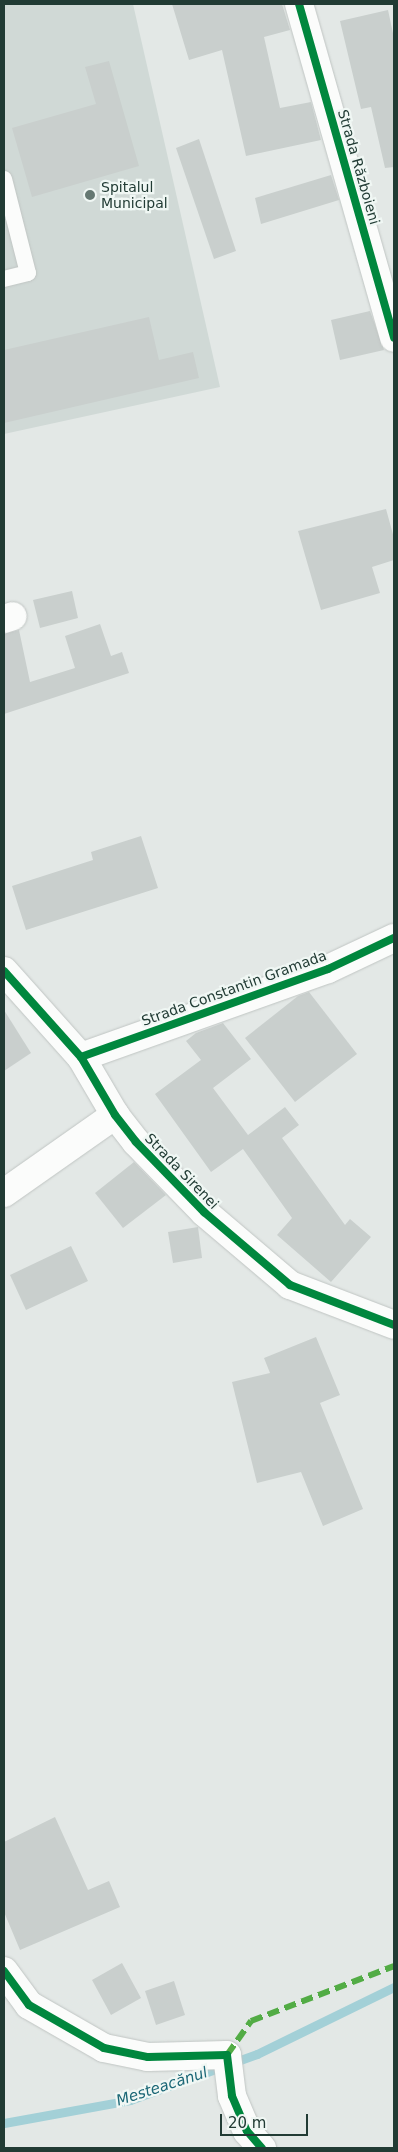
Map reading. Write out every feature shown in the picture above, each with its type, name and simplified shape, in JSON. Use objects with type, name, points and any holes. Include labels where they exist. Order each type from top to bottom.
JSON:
[{"type":"street","name":"Strada Războieni","points":[[299,4],[394,338]]},
{"type":"street","name":"Strada Constantin Gramada","points":[[81,1056],[328,969],[394,938]]},
{"type":"street","name":"Strada Sirenei","points":[[4,970],[81,1056],[115,1115],[136,1142],[204,1212],[290,1285],[394,1325]]},
{"type":"street","points":[[4,1194],[115,1115]]},
{"type":"street","points":[[4,1971],[29,2005],[104,2048],[148,2057],[228,2055],[232,2096],[247,2131],[262,2148]]},
{"type":"lane","points":[[4,179],[28,273],[4,279]]},
{"type":"shaded area","name":"Spitalul Municipal","points":[[4,4],[133,4],[220,387],[4,434]]},
{"type":"building","points":[[172,4],[282,4],[290,30],[264,37],[280,108],[311,102],[321,140],[246,156],[222,50],[189,60]]},
{"type":"building","points":[[388,10],[394,38],[394,167],[385,168],[371,107],[361,109],[340,21]]},
{"type":"building","points":[[109,61],[139,166],[32,197],[12,128],[96,104],[85,67]]},
{"type":"building","points":[[199,139],[236,251],[214,259],[176,148]]},
{"type":"building","points":[[331,175],[339,200],[261,224],[255,198]]},
{"type":"building","points":[[370,311],[384,350],[340,360],[331,320]]},
{"type":"building","points":[[149,317],[159,360],[193,352],[199,378],[4,423],[4,350]]},
{"type":"building","points":[[386,509],[394,538],[394,560],[372,567],[380,593],[321,610],[298,531]]},
{"type":"building","points":[[72,591],[78,618],[40,628],[33,600]]},
{"type":"building","points":[[100,624],[111,656],[122,652],[129,673],[4,714],[4,634],[19,630],[30,682],[75,668],[65,636]]},
{"type":"building","points":[[141,836],[158,888],[26,930],[12,886],[93,860],[91,852]]},
{"type":"building","points":[[309,992],[357,1054],[295,1102],[245,1038],[298,996]]},
{"type":"building","points":[[4,1010],[31,1053],[4,1071]]},
{"type":"building","points":[[223,1023],[251,1059],[213,1088],[248,1135],[285,1107],[299,1125],[282,1138],[345,1225],[350,1219],[371,1237],[331,1282],[277,1235],[292,1218],[243,1149],[211,1172],[155,1094],[201,1060],[186,1041],[196,1033]]},
{"type":"building","points":[[134,1162],[166,1195],[123,1228],[95,1193]]},
{"type":"building","points":[[198,1227],[202,1258],[173,1263],[168,1232]]},
{"type":"building","points":[[71,1246],[88,1281],[26,1310],[10,1275]]},
{"type":"building","points":[[316,1337],[340,1395],[320,1403],[363,1509],[323,1526],[301,1472],[257,1483],[232,1382],[270,1373],[264,1358]]},
{"type":"building","points":[[55,1817],[88,1890],[109,1881],[120,1907],[20,1950],[4,1912],[4,1842]]},
{"type":"building","points":[[122,1963],[141,1998],[111,2015],[92,1980]]},
{"type":"building","points":[[174,1981],[185,2015],[156,2025],[145,1991]]},
{"type":"waterway","name":"Mesteacănul","points":[[4,2123],[130,2100],[257,2054],[394,1987]]},
{"type":"marked path","points":[[227,2055],[251,2021],[394,1966]]},
{"type":"cycle path","points":[[299,4],[394,338]]},
{"type":"cycle path","points":[[81,1057],[328,969],[394,938]]},
{"type":"cycle path","points":[[4,971],[81,1057],[115,1115],[136,1142],[204,1212],[290,1285],[394,1325]]},
{"type":"cycle path","points":[[4,1971],[29,2005],[104,2048],[148,2057],[227,2055],[232,2096],[247,2131],[262,2148]]},
{"type":"place","name":"Spitalul Municipal","points":[[90,195]]}]
